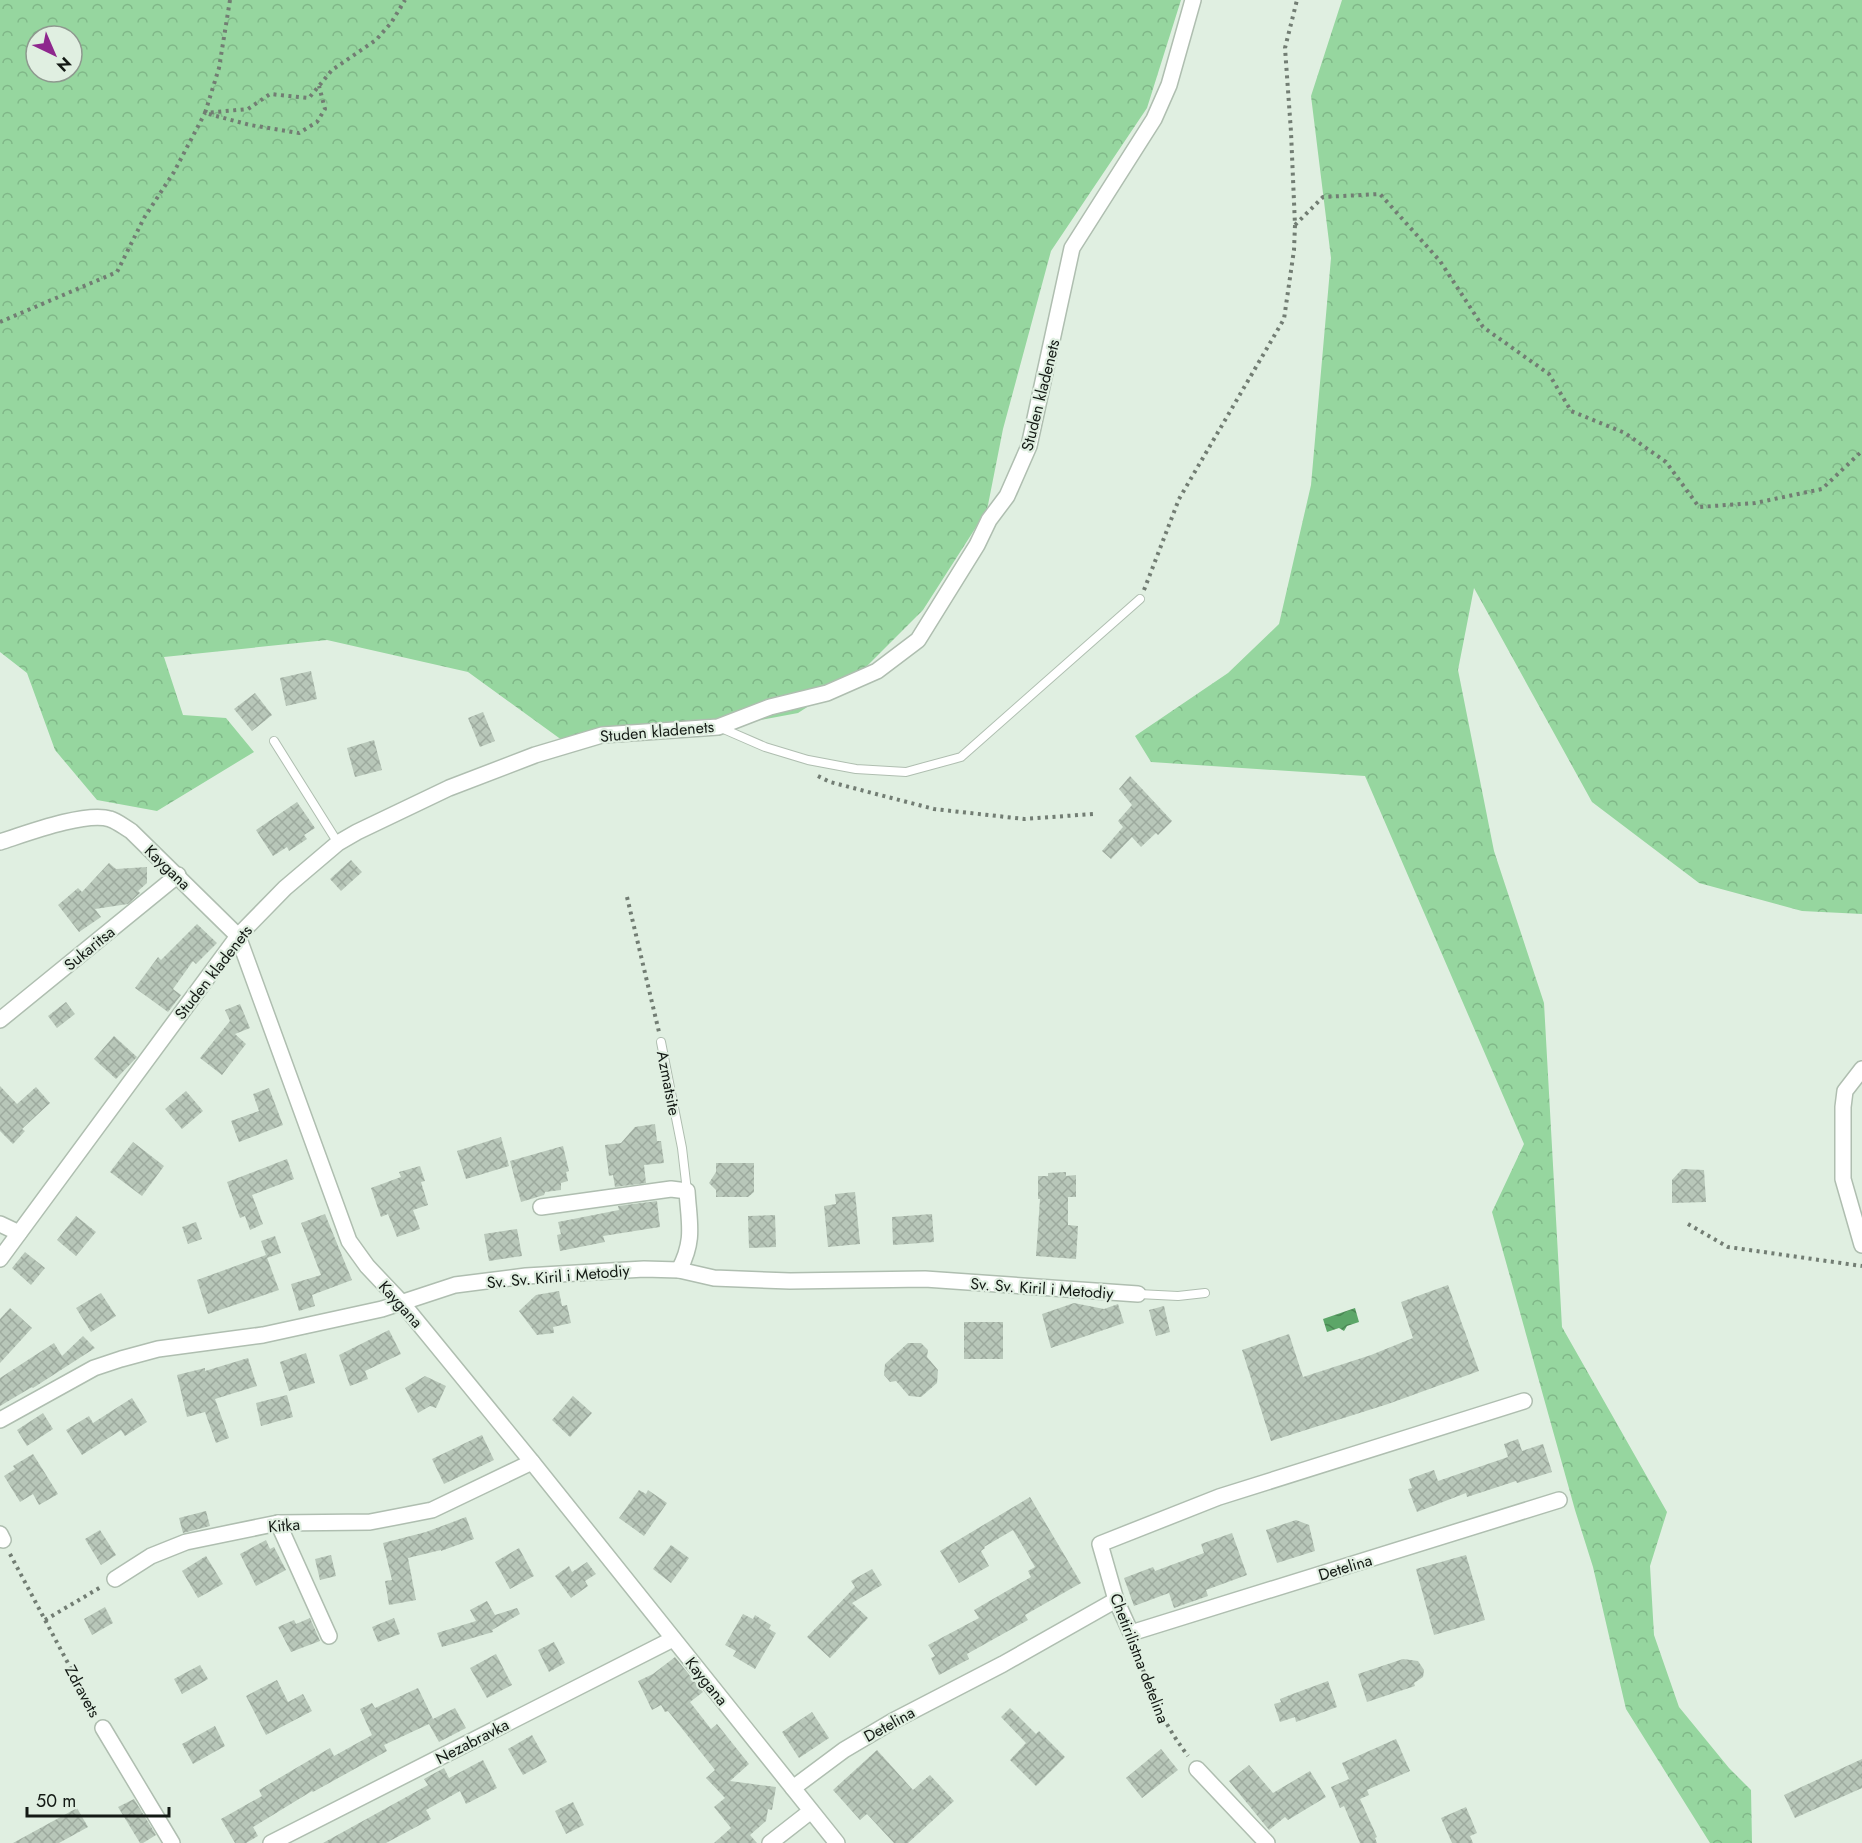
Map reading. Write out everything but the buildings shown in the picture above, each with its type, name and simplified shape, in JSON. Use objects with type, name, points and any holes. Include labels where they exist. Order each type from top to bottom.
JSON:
[{"type":"street","name":"Studen kladenets","points":[[0,1258],[238,936],[285,888],[338,843],[365,827],[449,788],[535,755],[602,735],[718,727],[770,707],[827,693],[877,671],[918,640],[977,545],[989,520],[1007,496],[1029,446],[1072,248],[1154,119],[1169,85],[1193,0]]},
{"type":"street","name":"Kaygana","points":[[0,842],[89,817],[110,819],[131,831],[238,936],[349,1240],[367,1266],[402,1303],[532,1462],[837,1843]]},
{"type":"street","name":"Sukaritsa","points":[[0,1020],[178,876]]},
{"type":"street","points":[[1862,1070],[1845,1091],[1843,1179],[1862,1245]]},
{"type":"street","points":[[541,1208],[671,1189],[687,1191]]},
{"type":"street","name":"Azmatsite","points":[[680,1270],[688,1254],[691,1241],[687,1191]]},
{"type":"street","points":[[0,1224],[20,1233]]},
{"type":"street","name":"Sv. Sv. Kiril i Metodiy","points":[[0,1420],[94,1368],[158,1349],[263,1335],[382,1309],[455,1285],[526,1276],[644,1269],[680,1270],[714,1278],[790,1281],[925,1280],[1138,1294]]},
{"type":"street","name":"Chetirilistna detelina","points":[[1131,1633],[1116,1600],[1100,1544],[1219,1497],[1524,1401]]},
{"type":"street","name":"Kitka","points":[[115,1579],[151,1556],[186,1542],[278,1523],[370,1522],[432,1510],[532,1462]]},
{"type":"street","name":"Detelina","points":[[1131,1633],[1559,1500]]},
{"type":"street","points":[[278,1523],[329,1635]]},
{"type":"street","name":"Detelina","points":[[793,1788],[844,1750],[893,1720],[1003,1664],[1116,1600]]},
{"type":"street","name":"Nezabravka","points":[[271,1843],[673,1639]]},
{"type":"street","name":"Zdravets","points":[[102,1728],[172,1843]]},
{"type":"street","points":[[1197,1769],[1267,1843]]},
{"type":"street","points":[[770,1843],[811,1811]]},
{"type":"lane","points":[[718,727],[765,747],[808,760],[856,769],[906,772],[961,757],[1140,599]]},
{"type":"lane","points":[[274,741],[338,843]]},
{"type":"lane","name":"Azmatsite","points":[[661,1042],[682,1148],[687,1191]]},
{"type":"lane","points":[[1138,1294],[1178,1296],[1205,1293]]},
{"type":"path","points":[[0,322],[117,272],[144,218],[174,172],[205,113],[219,68],[230,0]]},
{"type":"path","points":[[205,113],[248,109],[270,94],[309,98],[332,70],[375,40],[391,23],[405,0]]},
{"type":"path","points":[[1140,599],[1179,499],[1284,319],[1294,250],[1295,225],[1285,48],[1297,0]]},
{"type":"path","points":[[205,113],[250,125],[299,133],[317,122],[325,109],[319,86]]},
{"type":"path","points":[[1295,225],[1323,197],[1380,194],[1440,261],[1483,327],[1549,374],[1571,411],[1625,433],[1666,462],[1699,507],[1755,502],[1822,489],[1862,452]]},
{"type":"path","points":[[812,772],[830,783],[934,809],[1024,819],[1093,814]]},
{"type":"path","name":"Azmatsite","points":[[627,897],[661,1042]]},
{"type":"path","points":[[1688,1224],[1728,1247],[1862,1266]]},
{"type":"path","name":"Zdravets","points":[[1,1537],[102,1728]]},
{"type":"path","points":[[45,1620],[115,1579]]},
{"type":"path","name":"Chetirilistna detelina","points":[[1131,1633],[1154,1701],[1169,1732],[1197,1769]]},
{"type":"green space","points":[[0,0],[1181,0],[1147,108],[1051,251],[1003,429],[987,510],[923,610],[860,673],[798,713],[691,733],[566,743],[468,672],[327,640],[164,657],[183,715],[226,718],[254,752],[157,811],[97,800],[55,750],[27,673],[0,652]]},
{"type":"green space","points":[[1342,0],[1862,0],[1862,914],[1802,911],[1699,883],[1592,802],[1474,588],[1458,670],[1494,851],[1544,1003],[1562,1327],[1667,1512],[1650,1566],[1654,1635],[1679,1707],[1729,1768],[1751,1790],[1752,1843],[1710,1843],[1626,1709],[1593,1567],[1492,1212],[1524,1144],[1365,776],[1151,762],[1135,736],[1228,673],[1279,624],[1311,485],[1331,258],[1311,96]]},
{"type":"water","points":[[1355,1308],[1359,1322],[1347,1326],[1344,1331],[1339,1328],[1327,1332],[1323,1319]]}]
